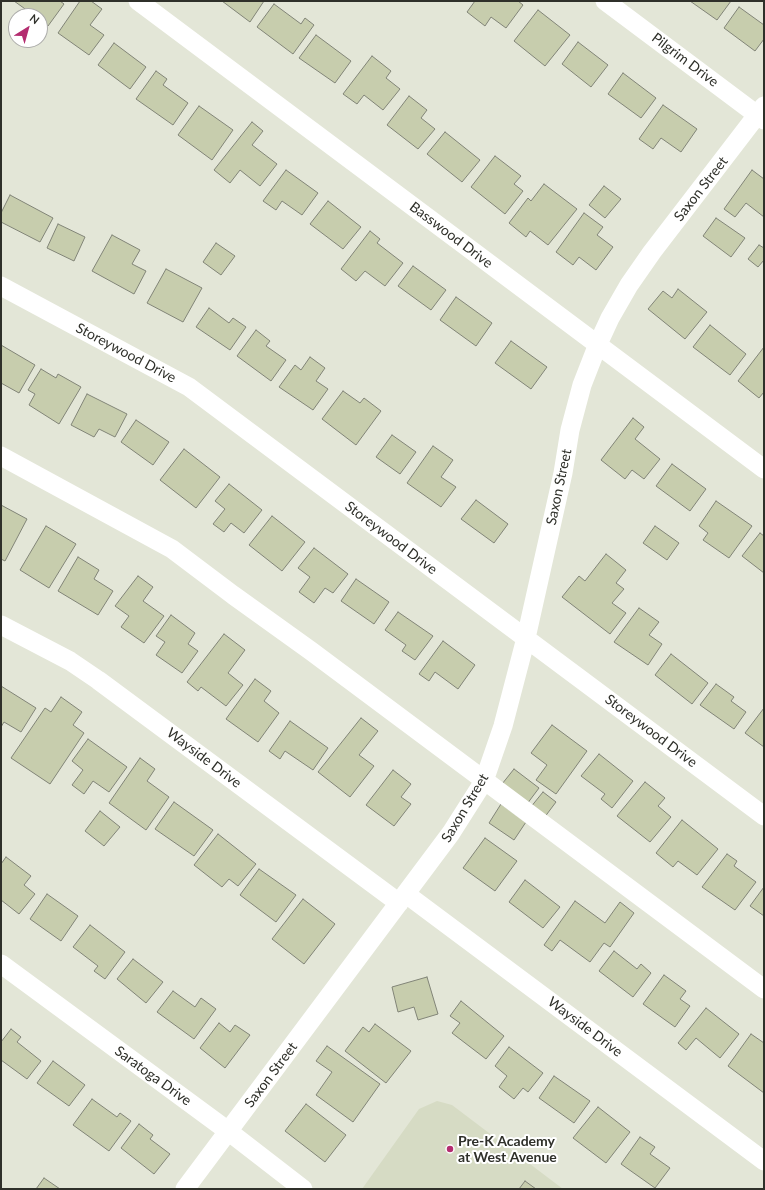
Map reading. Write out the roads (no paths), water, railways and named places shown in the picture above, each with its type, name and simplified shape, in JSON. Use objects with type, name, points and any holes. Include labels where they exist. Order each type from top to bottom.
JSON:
[{"type":"street","name":"Basswood Drive","points":[[138,1],[764,468]]},
{"type":"street","name":"Pilgrim Drive","points":[[605,1],[762,114]]},
{"type":"street","name":"Saxon Street","points":[[185,1189],[452,833],[484,780],[503,726],[526,638],[563,473],[570,430],[582,385],[598,344],[610,318],[652,252],[762,114]]},
{"type":"street","name":"Storeywood Drive","points":[[1,286],[189,387],[764,816]]},
{"type":"street","points":[[1,456],[172,549],[764,988]]},
{"type":"street","name":"Wayside Drive","points":[[1,625],[70,661],[98,680],[403,898],[764,1161]]},
{"type":"street","name":"Saratoga Drive","points":[[1,964],[228,1131],[303,1189]]},
{"type":"place","name":"Pre-K Academy at West Avenue","points":[[450,1149]]}]
